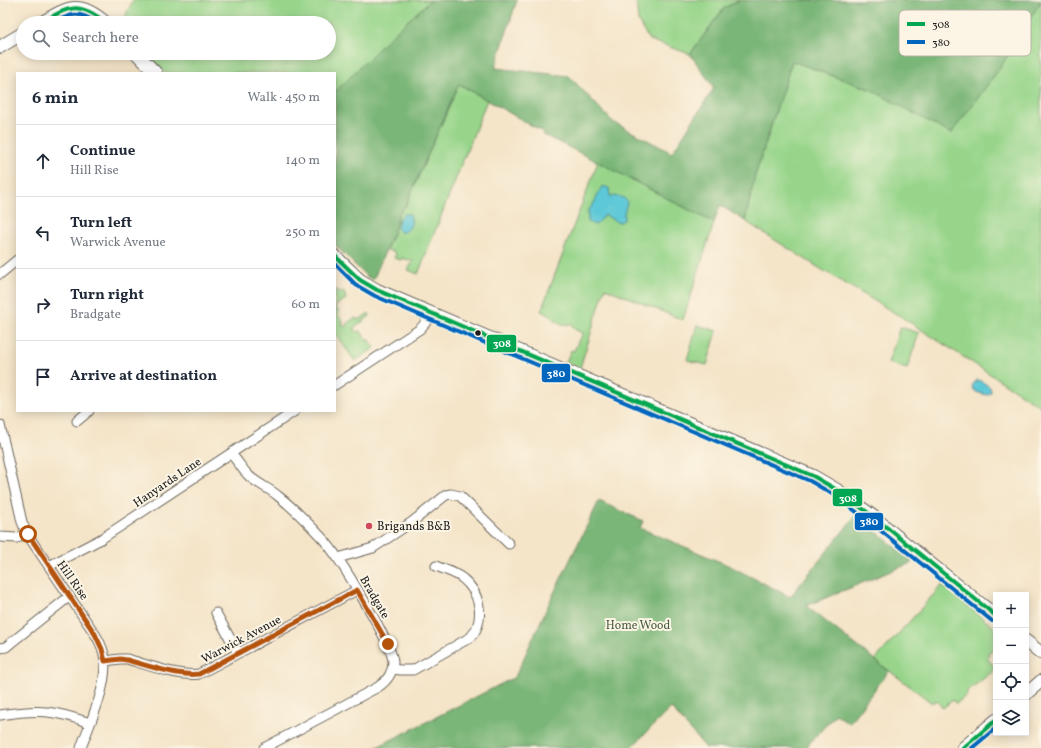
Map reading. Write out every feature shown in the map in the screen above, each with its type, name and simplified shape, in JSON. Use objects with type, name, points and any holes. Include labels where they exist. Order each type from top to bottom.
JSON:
[{"type":"street","points":[[54,16],[73,6],[85,7],[100,16]]},
{"type":"street","points":[[0,47],[16,37]]},
{"type":"street","points":[[143,60],[155,72]]},
{"type":"street","points":[[336,257],[364,283],[377,290],[813,476],[837,490],[874,516],[905,543],[993,614]]},
{"type":"street","points":[[0,274],[16,261]]},
{"type":"street","points":[[336,384],[420,329],[431,314]]},
{"type":"street","points":[[77,421],[88,412]]},
{"type":"street","name":"Hanyards Lane","points":[[49,566],[101,539],[294,412]]},
{"type":"street","name":"Hill Rise","points":[[0,425],[22,522],[28,534],[100,643],[105,661],[103,685],[90,723],[85,747]]},
{"type":"street","name":"Bradgate","points":[[231,454],[247,474],[278,496],[315,531],[326,542],[338,558],[391,651],[393,663],[392,669]]},
{"type":"street","points":[[338,558],[373,548],[412,522],[446,495],[451,494],[460,496],[509,544]]},
{"type":"street","points":[[0,537],[17,538],[28,534]]},
{"type":"street","points":[[264,748],[378,687],[388,678],[392,669],[413,670],[467,640],[475,632],[478,624],[479,609],[477,600],[469,586],[455,573],[436,566]]},
{"type":"street","name":"Warwick Avenue","points":[[105,661],[120,659],[127,660],[181,674],[193,675],[205,671],[357,590]]},
{"type":"street","points":[[0,648],[12,642],[70,596]]},
{"type":"street","points":[[216,613],[238,653]]},
{"type":"street","points":[[1029,643],[1041,653]]},
{"type":"street","points":[[1029,691],[1041,681]]},
{"type":"street","points":[[0,715],[24,711],[50,711],[90,723]]},
{"type":"street","points":[[963,748],[993,723]]},
{"type":"green space","points":[[133,0],[431,0],[393,34],[336,91],[336,72],[164,72],[153,60],[336,60],[336,16],[125,16]]},
{"type":"green space","points":[[431,0],[517,0],[495,68],[569,76],[613,122],[672,153],[714,88],[690,54],[724,8],[740,0],[1041,0],[1031,17],[1031,10],[899,10],[899,56],[1007,56],[951,134],[872,90],[792,61],[755,176],[745,221],[720,205],[714,223],[542,134],[543,132],[459,84],[405,207],[399,213],[394,231],[373,280],[366,276],[336,246],[336,91],[393,34]]},
{"type":"green space","points":[[636,0],[740,0],[724,8],[690,54],[649,40],[638,21]]},
{"type":"green space","points":[[1041,1],[1041,407],[900,316],[824,271],[745,221],[755,176],[792,61],[872,90],[951,133],[1007,56],[1031,56],[1031,17]]},
{"type":"green space","points":[[459,84],[487,100],[418,274],[408,270],[413,261],[402,258],[401,260],[394,258],[396,254],[394,252],[386,250],[394,231],[399,213],[405,207]]},
{"type":"green space","points":[[598,162],[714,223],[683,320],[605,288],[580,368],[566,362],[571,350],[574,351],[583,333],[574,329],[570,324],[559,323],[551,316],[541,311]]},
{"type":"green space","points":[[336,289],[340,293],[344,291],[346,299],[336,305]]},
{"type":"green space","points":[[336,308],[339,312],[337,314],[344,323],[342,324],[344,327],[355,318],[359,320],[369,313],[370,316],[354,328],[357,332],[360,330],[367,341],[369,339],[375,348],[355,361],[336,335]]},
{"type":"green space","points":[[697,325],[717,331],[707,365],[687,360]]},
{"type":"green space","points":[[900,327],[919,333],[907,369],[888,363]]},
{"type":"green space","name":"Home Wood","points":[[599,501],[643,521],[640,528],[730,566],[790,597],[856,515],[913,562],[806,606],[889,671],[849,723],[836,714],[805,748],[706,748],[671,708],[631,748],[375,748],[515,677]]},
{"type":"green space","points":[[942,585],[993,627],[993,649],[988,653],[990,656],[987,658],[993,665],[993,671],[966,692],[968,694],[956,704],[953,700],[943,708],[936,700],[932,703],[875,660]]},
{"type":"water","points":[[602,186],[609,188],[610,196],[621,197],[627,201],[624,220],[617,222],[605,215],[595,225],[588,222],[588,211],[594,203]]},
{"type":"water","points":[[404,214],[410,214],[411,224],[409,229],[404,232],[400,232],[397,228],[399,219]]},
{"type":"water","points":[[977,380],[990,387],[991,392],[987,395],[976,392],[972,387]]},
{"type":"transit line","name":"308","points":[[54,16],[74,8],[88,11],[97,16]]},
{"type":"transit line","name":"380","points":[[70,16],[85,16]]},
{"type":"transit line","name":"308","points":[[336,257],[360,280],[377,290],[813,476],[837,490],[874,517],[993,614]]},
{"type":"transit line","name":"380","points":[[336,265],[356,285],[375,296],[810,481],[834,495],[870,522],[992,621]]},
{"type":"transit line","name":"308","points":[[963,748],[993,723]]},
{"type":"transit line","name":"380","points":[[972,748],[993,730]]},
{"type":"place","name":"Brigands B&B","points":[[369,526]]},
{"type":"route","points":[[28,534],[95,634],[100,643],[105,661],[120,659],[181,674],[199,674],[357,590],[388,644]]}]
